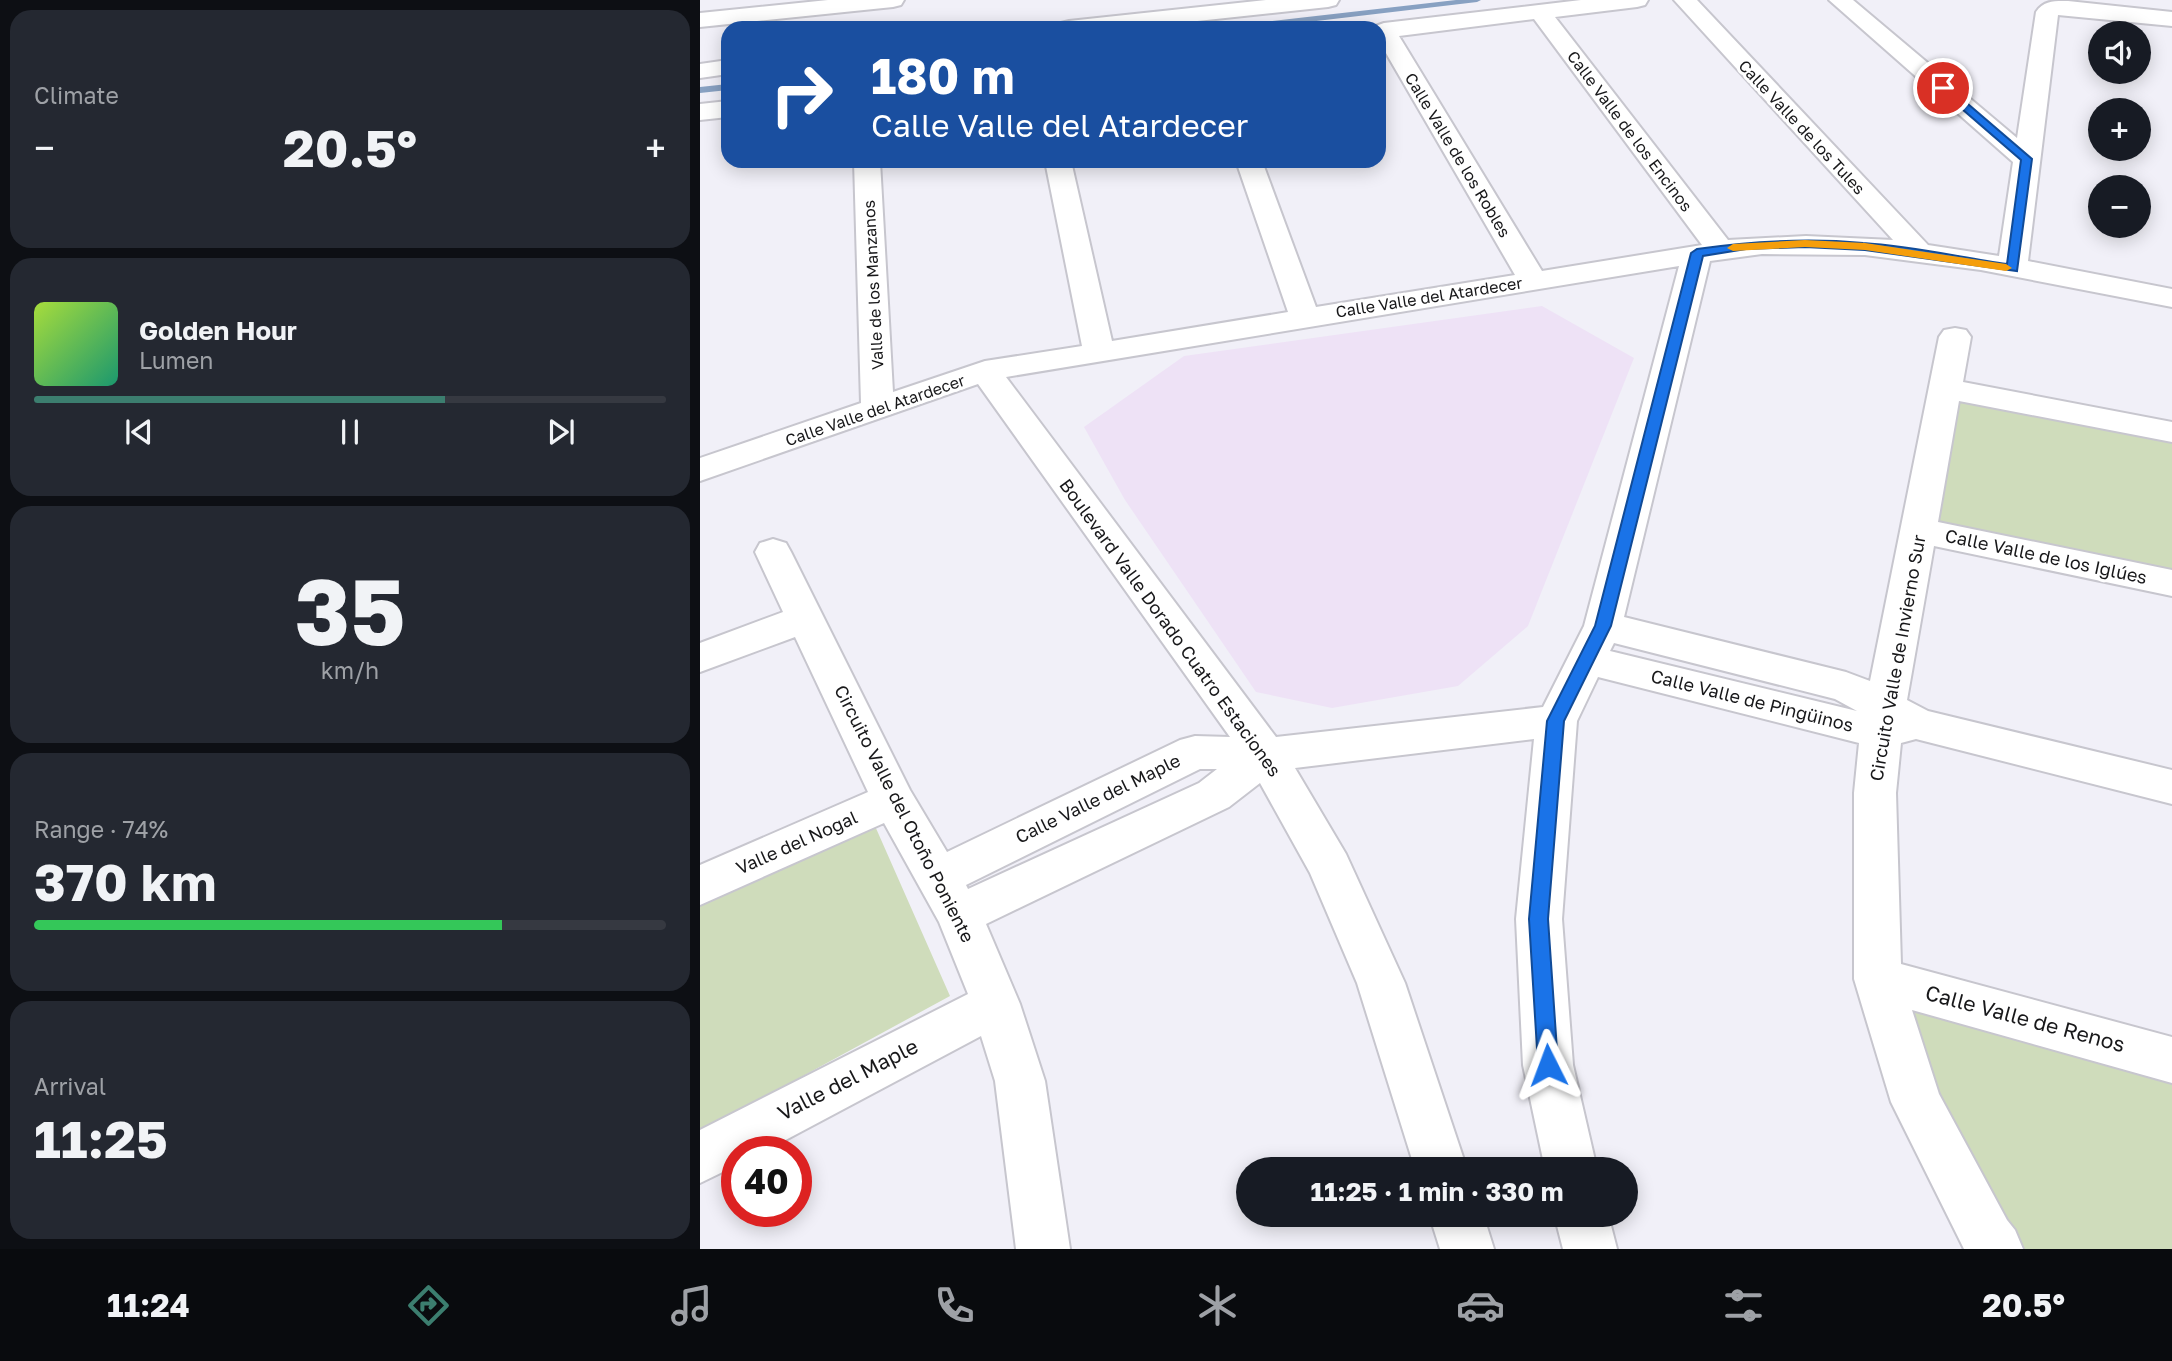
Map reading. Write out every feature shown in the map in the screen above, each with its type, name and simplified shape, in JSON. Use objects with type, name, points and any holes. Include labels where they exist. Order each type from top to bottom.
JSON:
[{"type":"street","points":[[700,20],[785,5],[893,0]]},
{"type":"street","points":[[1181,0],[1209,12]]},
{"type":"street","points":[[1130,21],[1328,0]]},
{"type":"street","points":[[1386,30],[1637,0]]},
{"type":"street","name":"Calle Valle de los Tules","points":[[1685,0],[1920,253]]},
{"type":"street","points":[[1840,0],[2026,159]]},
{"type":"street","points":[[2012,269],[2047,12],[2053,8],[2172,19]]},
{"type":"street","name":"Calle Valle de los Encinos","points":[[1540,12],[1708,251]]},
{"type":"street","name":"Calle Valle de los Robles","points":[[1386,39],[1533,280]]},
{"type":"street","points":[[700,71],[721,68]]},
{"type":"street","points":[[700,113],[721,110]]},
{"type":"street","name":"Valle de los Manzanos","points":[[867,168],[878,409]]},
{"type":"street","points":[[1060,168],[1100,352]]},
{"type":"street","points":[[1252,168],[1306,318]]},
{"type":"street","name":"Calle Valle del Atardecer","points":[[700,470],[985,371],[1708,251],[1805,244],[1865,246],[1920,253],[2172,298]]},
{"type":"street","points":[[1568,1157],[1548,1065],[1539,919],[1556,721],[1595,642],[1708,251]]},
{"type":"street","name":"Circuito Valle de Invierno Sur","points":[[1955,337],[1920,531],[1895,720],[1875,793],[1878,979],[1916,1102],[1988,1239],[1996,1249]]},
{"type":"street","name":"Boulevard Valle Dorado Cuatro Estaciones","points":[[985,371],[1266,755],[1330,867],[1381,983],[1437,1157]]},
{"type":"street","points":[[1945,388],[2172,432]]},
{"type":"street","name":"Calle Valle de los Iglúes","points":[[1920,531],[2172,583]]},
{"type":"street","name":"Circuito Valle del Otoño Poniente","points":[[773,552],[893,800],[960,915],[996,1004],[1020,1081],[1043,1249]]},
{"type":"street","points":[[700,658],[806,618]]},
{"type":"street","name":"Calle Valle de Pingüinos","points":[[1595,642],[1843,725],[1895,720],[2172,787]]},
{"type":"street","name":"Calle Valle del Maple","points":[[937,878],[1195,752],[1266,755],[1556,721]]},
{"type":"street","points":[[960,915],[1214,795],[1266,755]]},
{"type":"street","name":"Valle del Nogal","points":[[700,886],[893,800]]},
{"type":"street","name":"Calle Valle de Renos","points":[[1878,979],[2172,1060]]},
{"type":"street","name":"Valle del Maple","points":[[700,1157],[996,1004]]},
{"type":"street","points":[[1460,1227],[1467,1249]]},
{"type":"street","points":[[1584,1227],[1590,1249]]},
{"type":"shaded area","points":[[1542,306],[1634,358],[1528,626],[1458,686],[1332,708],[1256,692],[1125,500],[1084,427],[1184,356]]},
{"type":"green space","points":[[1947,392],[2172,434],[2172,583],[1921,531]]},
{"type":"green space","points":[[875,826],[950,996],[700,1132],[700,906]]},
{"type":"green space","points":[[1912,1001],[2172,1066],[2172,1249],[2010,1249],[1930,1100]]},
{"type":"waterway","points":[[1296,21],[1477,0]]},
{"type":"waterway","points":[[700,90],[721,88]]},
{"type":"slow traffic","points":[[1733,248],[1805,244],[1865,246],[2006,268]]},
{"type":"route","points":[[1548,1065],[1539,919],[1556,721],[1603,626],[1697,253],[1746,246],[1865,246],[2012,269],[2026,159],[1943,88]]}]
